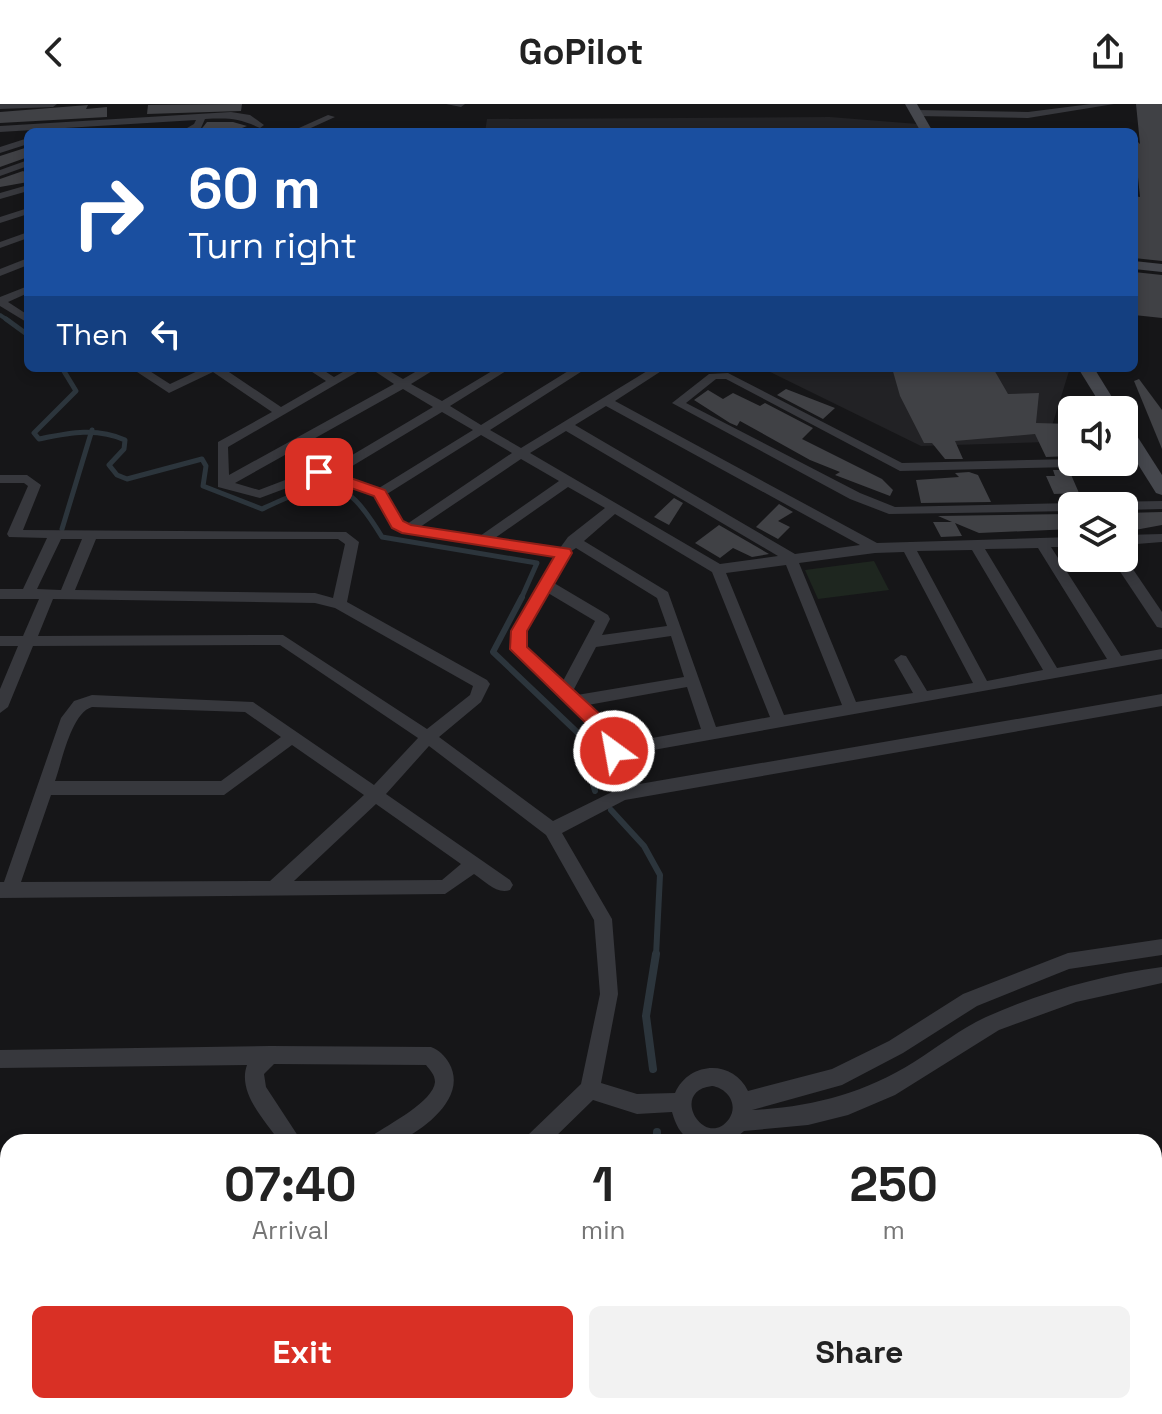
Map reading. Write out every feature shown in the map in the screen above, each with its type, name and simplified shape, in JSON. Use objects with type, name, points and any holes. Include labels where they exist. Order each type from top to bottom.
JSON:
[{"type":"main road","points":[[914,108],[925,128]]},
{"type":"main road","points":[[1138,265],[1162,268]]},
{"type":"main road","points":[[1088,372],[1103,396]]},
{"type":"main road","points":[[1138,450],[1162,489]]},
{"type":"street","points":[[0,106],[53,104]]},
{"type":"street","points":[[450,104],[461,104]]},
{"type":"street","points":[[914,108],[1028,115],[1110,104]]},
{"type":"street","points":[[0,129],[131,117],[241,115],[260,125],[252,128]]},
{"type":"street","points":[[121,128],[131,117]]},
{"type":"street","points":[[193,128],[198,126],[201,117]]},
{"type":"street","points":[[304,128],[331,117]]},
{"type":"street","points":[[56,128],[64,124]]},
{"type":"street","points":[[0,150],[24,142]]},
{"type":"street","points":[[0,173],[24,164]]},
{"type":"street","points":[[0,196],[24,192]]},
{"type":"street","points":[[0,220],[24,212]]},
{"type":"street","points":[[0,245],[24,236]]},
{"type":"street","points":[[0,273],[24,263]]},
{"type":"street","points":[[0,301],[24,291]]},
{"type":"street","points":[[0,301],[24,317]]},
{"type":"street","points":[[143,372],[169,389],[205,372]]},
{"type":"street","points":[[220,372],[281,412]]},
{"type":"street","points":[[318,372],[333,381]]},
{"type":"street","points":[[223,484],[222,445],[350,372]]},
{"type":"street","points":[[383,372],[718,569],[780,723]]},
{"type":"street","points":[[223,484],[424,372]]},
{"type":"street","points":[[329,475],[498,372]]},
{"type":"street","points":[[380,493],[574,372]]},
{"type":"street","points":[[407,530],[521,453],[654,372]]},
{"type":"street","points":[[1058,463],[900,467],[728,376],[713,376],[678,403],[841,489],[894,511],[1058,507]]},
{"type":"street","points":[[608,402],[875,548]]},
{"type":"street","points":[[567,426],[790,557],[851,709]]},
{"type":"street","points":[[1138,461],[1145,461]]},
{"type":"street","points":[[223,484],[260,494],[319,472],[380,493],[397,524],[407,530],[568,546],[663,595],[711,735]]},
{"type":"street","points":[[0,479],[27,479],[35,485],[7,534],[341,535],[352,542],[339,604]]},
{"type":"street","points":[[484,540],[568,481]]},
{"type":"street","points":[[1138,505],[1162,505]]},
{"type":"street","points":[[614,508],[568,546],[548,586],[519,631],[519,649],[596,722],[606,748],[614,751],[1162,654]]},
{"type":"street","points":[[28,594],[56,534]]},
{"type":"street","points":[[66,594],[91,535]]},
{"type":"street","points":[[1138,539],[1162,538]]},
{"type":"street","points":[[718,569],[875,548],[1058,542]]},
{"type":"street","points":[[1042,543],[1117,662]]},
{"type":"street","points":[[976,545],[1052,673]]},
{"type":"street","points":[[908,547],[983,687]]},
{"type":"street","points":[[1127,572],[1162,623]]},
{"type":"street","points":[[548,586],[603,619],[570,696]]},
{"type":"street","points":[[0,594],[300,596],[339,604],[482,684],[476,698],[428,737],[375,795],[274,888]]},
{"type":"street","points":[[0,707],[48,594]]},
{"type":"street","points":[[591,642],[676,630]]},
{"type":"street","points":[[0,641],[283,640],[428,737],[552,830],[603,919],[609,994],[590,1089],[543,1134]]},
{"type":"street","points":[[901,660],[922,696]]},
{"type":"street","points":[[570,696],[691,681]]},
{"type":"street","points":[[552,830],[622,794],[1162,700]]},
{"type":"street","points":[[474,864],[445,887],[5,890],[69,718],[79,705],[92,701],[248,706],[292,737],[375,795],[474,864],[504,885]]},
{"type":"street","points":[[45,788],[224,788],[292,737]]},
{"type":"street","points":[[728,1134],[741,1111],[835,1078],[896,1047],[970,1000],[1068,961],[1162,947]]},
{"type":"street","points":[[741,1111],[806,1118],[860,1101],[907,1078],[992,1025],[1124,980],[1162,975]]},
{"type":"street","points":[[270,1055],[254,1070],[256,1090],[286,1134]]},
{"type":"street","points":[[0,1059],[431,1056],[444,1068],[446,1084],[439,1100],[391,1134]]},
{"type":"street","points":[[700,1134],[686,1121],[682,1102],[689,1086],[705,1077],[732,1085],[741,1111]]},
{"type":"street","points":[[590,1089],[637,1104],[682,1102]]},
{"type":"shaded area","points":[[830,117],[918,124],[920,128],[486,128],[487,119]]},
{"type":"shaded area","points":[[770,372],[1069,372],[1061,396],[1058,396],[1058,407],[1047,442],[921,446]]},
{"type":"shaded area","points":[[874,561],[889,590],[818,599],[805,570]]},
{"type":"building","points":[[242,104],[241,111],[147,114],[148,105]]},
{"type":"building","points":[[1136,104],[1162,104],[1162,261],[1138,258],[1138,142],[1140,144]]},
{"type":"building","points":[[88,105],[86,109],[107,107],[107,117],[0,123],[0,112]]},
{"type":"building","points":[[207,122],[233,122],[247,126],[242,128],[202,128]]},
{"type":"building","points":[[24,148],[24,158],[0,167],[0,156]]},
{"type":"building","points":[[24,172],[24,183],[0,187],[0,179]]},
{"type":"building","points":[[1138,272],[1162,275],[1162,318],[1138,315]]},
{"type":"building","points":[[893,372],[995,372],[1008,394],[1039,393],[1036,423],[1058,424],[1058,457],[1046,457],[1035,434],[955,441],[963,459],[945,459],[932,443],[924,443],[900,396]]},
{"type":"building","points":[[1139,379],[1162,410],[1162,449],[1134,381]]},
{"type":"building","points":[[786,389],[835,408],[823,419],[777,395]]},
{"type":"building","points":[[708,390],[723,399],[733,393],[760,406],[765,403],[813,428],[802,439],[882,479],[893,490],[890,496],[835,475],[840,472],[810,460],[740,421],[737,426],[730,423],[694,400]]},
{"type":"building","points":[[1053,470],[1058,470],[1058,476],[1072,476],[1079,492],[1054,494],[1046,476],[1055,476]]},
{"type":"building","points":[[955,473],[978,475],[991,502],[921,503],[916,480],[959,477]]},
{"type":"building","points":[[674,498],[683,503],[669,525],[654,517]]},
{"type":"building","points":[[779,504],[793,512],[778,521],[790,527],[778,539],[756,527]]},
{"type":"building","points":[[1162,512],[1162,525],[1138,529],[1138,513]]},
{"type":"building","points":[[1058,514],[1058,530],[979,533],[955,523],[962,536],[941,537],[933,522],[952,522],[938,516]]},
{"type":"building","points":[[719,525],[769,554],[752,557],[733,548],[720,558],[695,543]]},
{"type":"waterway","points":[[0,315],[6,319]]},
{"type":"waterway","points":[[6,319],[24,332]]},
{"type":"waterway","points":[[64,372],[76,391],[34,433],[39,439],[91,432]]},
{"type":"waterway","points":[[62,529],[91,432]]},
{"type":"waterway","points":[[91,432],[125,440],[124,449],[109,465],[117,475],[127,479],[202,459],[206,466],[203,486],[262,509],[303,491],[331,487],[344,491],[356,501],[382,537],[537,563],[521,598]]},
{"type":"waterway","points":[[521,598],[493,652],[578,733],[595,791]]},
{"type":"waterway","points":[[611,810],[644,846],[660,875],[656,956]]},
{"type":"waterway","points":[[653,1069],[646,1016],[656,954]]},
{"type":"route","points":[[319,472],[380,493],[397,524],[407,530],[564,553],[548,586],[519,631],[519,649],[596,722],[606,748],[614,751]]}]
